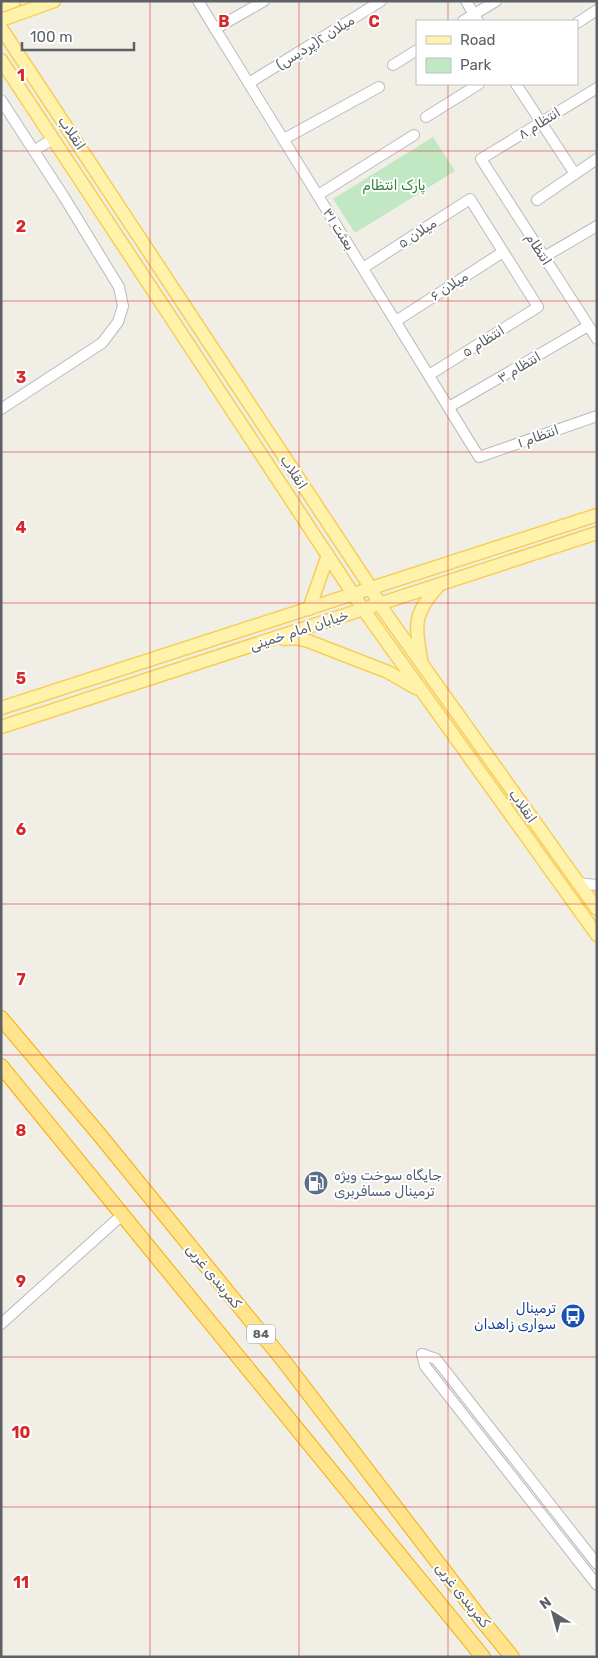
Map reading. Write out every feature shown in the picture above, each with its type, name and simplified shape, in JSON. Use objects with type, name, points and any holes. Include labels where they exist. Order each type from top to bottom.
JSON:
[{"type":"highway","name":"کمربندی غربی","points":[[1,1018],[98,1133],[282,1360],[512,1657]]},
{"type":"highway","name":"کمربندی غربی","points":[[1,1066],[483,1657]]},
{"type":"main road","points":[[1,6],[14,1]]},
{"type":"main road","points":[[1,20],[54,1]]},
{"type":"main road","name":"انقلاب","points":[[1,28],[371,588],[379,604],[597,909]]},
{"type":"main road","name":"انقلاب","points":[[1,60],[363,609],[597,935]]},
{"type":"main road","points":[[141,273],[157,262]]},
{"type":"main road","name":"خیابان امام خمینی","points":[[1,708],[597,516]]},
{"type":"main road","name":"خیابان امام خمینی","points":[[1,727],[597,534]]},
{"type":"main road","points":[[309,609],[328,556]]},
{"type":"main road","points":[[337,569],[352,560]]},
{"type":"main road","points":[[421,663],[416,633],[418,616],[424,601],[439,585]]},
{"type":"main road","points":[[271,639],[296,638],[308,640],[388,672],[423,693]]},
{"type":"street","name":"بعثت ۳۱","points":[[198,1],[480,457]]},
{"type":"street","points":[[216,29],[264,1]]},
{"type":"street","name":"میلان ۲(پردیس)","points":[[249,83],[381,1]]},
{"type":"street","points":[[466,1],[476,18],[496,1]]},
{"type":"street","points":[[578,22],[597,10]]},
{"type":"street","points":[[393,65],[416,51]]},
{"type":"street","points":[[426,117],[477,85]]},
{"type":"street","points":[[517,85],[575,174]]},
{"type":"street","points":[[284,140],[379,87]]},
{"type":"street","name":"انتظام ۸","points":[[481,159],[597,88]]},
{"type":"street","points":[[2,408],[102,343],[118,322],[123,306],[119,287],[35,150],[3,105]]},
{"type":"street","points":[[318,195],[414,135]]},
{"type":"street","points":[[35,150],[53,139]]},
{"type":"street","name":"انتظام","points":[[481,159],[597,339]]},
{"type":"street","points":[[537,200],[597,159]]},
{"type":"street","name":"میلان ۵","points":[[363,268],[470,199],[503,252]]},
{"type":"street","points":[[544,258],[597,226]]},
{"type":"street","name":"انتظام ۵","points":[[429,375],[538,307],[503,252]]},
{"type":"street","name":"میلان ۶","points":[[396,321],[503,252]]},
{"type":"street","name":"انتظام ۳","points":[[449,407],[588,326]]},
{"type":"street","name":"انتظام ۱","points":[[480,457],[597,416]]},
{"type":"street","points":[[577,882],[597,885]]},
{"type":"street","points":[[1,1324],[122,1215]]},
{"type":"street","points":[[597,1564],[436,1359],[422,1354],[425,1366],[597,1585]]},
{"type":"street","points":[[476,1430],[486,1423]]},
{"type":"street","points":[[525,1493],[535,1486]]},
{"type":"street","points":[[578,1561],[588,1554]]},
{"type":"green space","name":"پارک انتظام","points":[[433,137],[455,171],[355,233],[333,199]]},
{"type":"place","name":"جایگاه سوخت ویژه ترمینال مسافربری","points":[[316,1183]]},
{"type":"place","name":"ترمینال سواری زاهدان","points":[[573,1316]]}]
